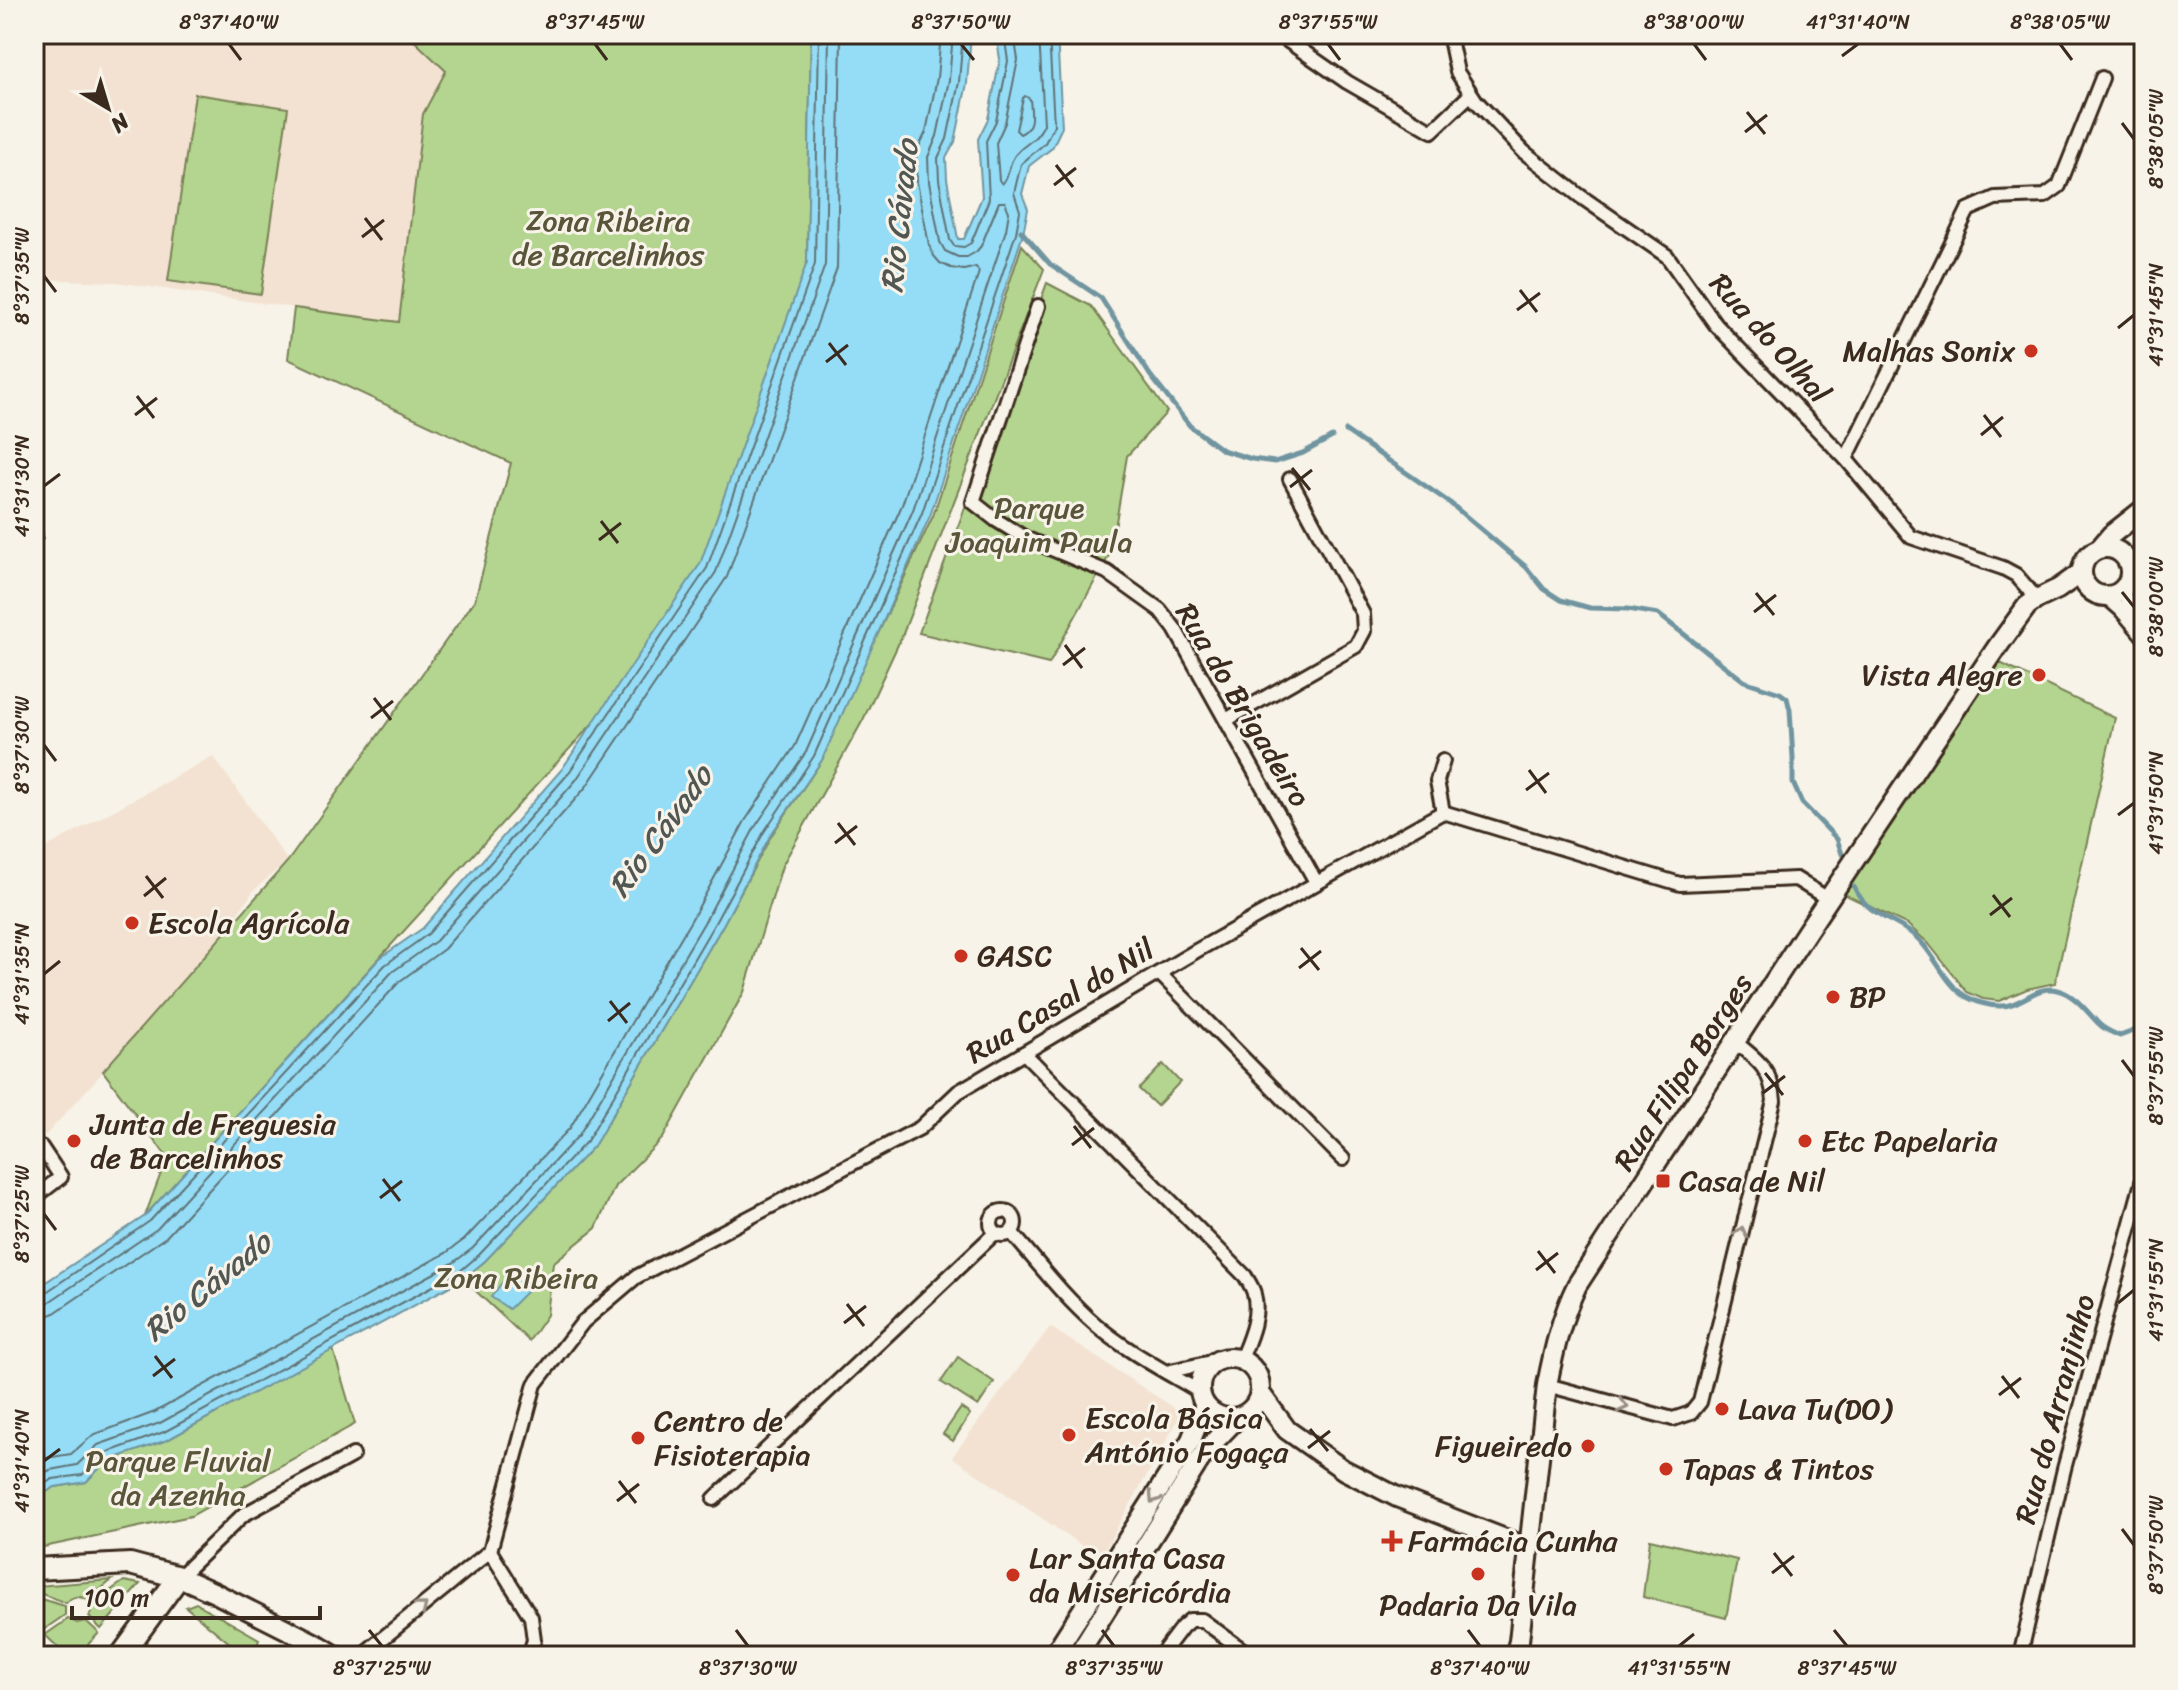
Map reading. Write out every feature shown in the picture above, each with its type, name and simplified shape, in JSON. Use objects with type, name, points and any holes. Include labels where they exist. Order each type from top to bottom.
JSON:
[{"type":"main road","points":[[2100,548],[2137,515]]},
{"type":"main road","points":[[2123,579],[2137,515]]},
{"type":"main road","name":"Rua Filipa Borges","points":[[1515,1656],[1547,1385],[1554,1345],[1565,1309],[1577,1285],[1828,899],[1998,646],[2027,606],[2082,572],[2085,559],[2100,548]]},
{"type":"main road","points":[[2100,548],[2114,548],[2123,579]]},
{"type":"main road","points":[[2082,572],[2082,578],[2123,579]]},
{"type":"main road","name":"Rua Filipa Borges","points":[[2058,589],[2123,579]]},
{"type":"main road","points":[[1053,1656],[1191,1440],[1202,1398],[1203,1374],[1216,1361],[1241,1359],[1257,1373],[1260,1383],[1260,1393],[1253,1409],[1241,1416],[1206,1450],[1077,1656]]},
{"type":"main road","points":[[1260,1393],[1282,1425],[1344,1470],[1397,1497],[1528,1548]]},
{"type":"main road","points":[[1202,1398],[1219,1416],[1241,1416],[1282,1425]]},
{"type":"main road","points":[[34,1569],[130,1564],[179,1577],[336,1656]]},
{"type":"main road","points":[[121,1656],[179,1577]]},
{"type":"street","points":[[1278,34],[1347,82],[1432,131],[1471,94]]},
{"type":"street","name":"Rua do Olhal","points":[[1449,34],[1457,72],[1476,101],[1524,152],[1580,196],[1667,256],[1716,325],[1846,459],[1911,537],[2003,568],[2016,575],[2037,599]]},
{"type":"street","points":[[1846,459],[1968,210],[1995,198],[2045,196],[2059,186],[2102,78]]},
{"type":"street","name":"Rua do Brigadeiro","points":[[1038,306],[973,502],[1025,538],[1107,572],[1160,610],[1175,629],[1316,882]]},
{"type":"street","points":[[1226,720],[1356,646],[1364,631],[1363,614],[1290,479]]},
{"type":"street","points":[[2123,579],[2135,626],[2144,637]]},
{"type":"street","points":[[2123,579],[2135,626]]},
{"type":"street","points":[[1443,761],[1437,781],[1443,812],[1680,884],[1796,879],[1828,899]]},
{"type":"street","name":"Rua Casal do Nil","points":[[490,1551],[535,1384],[583,1322],[636,1277],[920,1128],[958,1092],[1316,882],[1443,812]]},
{"type":"street","points":[[1159,973],[1343,1159]]},
{"type":"street","points":[[1547,1385],[1673,1419],[1691,1413],[1700,1402],[1774,1101],[1769,1073],[1735,1042]]},
{"type":"street","points":[[1024,1053],[1245,1276],[1254,1293],[1255,1314],[1241,1359]]},
{"type":"street","points":[[34,1198],[61,1177],[41,1147]]},
{"type":"street","name":"Rua do Arranjinho","points":[[2020,1656],[2064,1469],[2144,1175]]},
{"type":"street","points":[[1000,1210],[1014,1217],[1015,1225],[1011,1232],[1005,1235],[995,1233],[991,1218],[1000,1210]]},
{"type":"street","points":[[1011,1232],[1090,1319],[1202,1398]]},
{"type":"street","points":[[714,1499],[995,1233]]},
{"type":"street","points":[[1166,1372],[1216,1361]]},
{"type":"street","points":[[179,1577],[243,1515],[353,1455]]},
{"type":"street","points":[[361,1656],[490,1551],[531,1617],[534,1640],[529,1656]]},
{"type":"street","points":[[1160,1656],[1190,1620],[1202,1620],[1251,1656]]},
{"type":"shaded area","points":[[34,34],[407,34],[446,71],[423,114],[398,323],[116,282],[34,279]]},
{"type":"shaded area","name":"Escola Agrícola","points":[[213,756],[288,861],[255,889],[207,957],[45,1136],[34,1129],[34,854]]},
{"type":"shaded area","name":"Escola Básica António Fogaça","points":[[1050,1327],[1182,1413],[1100,1558],[952,1457]]},
{"type":"green space","name":"Zona Ribeira de Barcelinhos","points":[[407,34],[811,34],[807,262],[731,571],[145,1216],[167,1157],[103,1071],[288,861],[475,600],[511,463],[288,359],[294,308],[399,322],[423,114],[446,71]]},
{"type":"green space","points":[[195,94],[288,108],[261,294],[168,281]]},
{"type":"green space","name":"Zona Ribeira","points":[[1022,245],[1044,269],[902,636],[863,720],[782,866],[744,992],[663,1138],[615,1186],[596,1228],[553,1263],[547,1315],[529,1341],[463,1279],[485,1261],[594,1146],[723,925],[771,836],[822,760],[933,516]]},
{"type":"green space","name":"Parque Joaquim Paula","points":[[1047,283],[1091,306],[1167,412],[1127,456],[1111,552],[1049,664],[919,633]]},
{"type":"green space","points":[[1998,662],[2115,718],[2055,983],[2027,989],[1999,1001],[1983,999],[1967,992],[1928,943],[1908,925],[1842,893]]},
{"type":"green space","points":[[1163,1064],[1180,1082],[1157,1106],[1139,1089]]},
{"type":"green space","name":"Parque Fluvial da Azenha","points":[[333,1349],[355,1424],[191,1516],[34,1549],[34,1499],[55,1487],[86,1482],[106,1461],[167,1440]]},
{"type":"green space","points":[[958,1357],[994,1382],[978,1406],[941,1382]]},
{"type":"green space","points":[[961,1408],[970,1414],[953,1441],[943,1434]]},
{"type":"green space","points":[[1650,1539],[1737,1560],[1726,1618],[1643,1597]]},
{"type":"green space","points":[[112,1580],[87,1600],[76,1597],[66,1603],[34,1591],[37,1586]]},
{"type":"green space","points":[[124,1581],[140,1584],[101,1629],[89,1617],[90,1605]]},
{"type":"green space","points":[[34,1597],[65,1606],[65,1615],[43,1630],[34,1612]]},
{"type":"green space","points":[[196,1603],[259,1639],[254,1656],[233,1656],[238,1650],[186,1607]]},
{"type":"green space","points":[[68,1619],[77,1623],[86,1621],[99,1633],[77,1656],[64,1651],[45,1635]]},
{"type":"water","name":"Rio Cávado","points":[[811,34],[971,34],[967,83],[955,142],[946,158],[958,239],[964,239],[982,197],[978,139],[988,119],[1000,59],[996,34],[1057,34],[1062,127],[1052,148],[1029,166],[1022,194],[1028,209],[1023,234],[930,516],[822,760],[770,836],[723,925],[594,1146],[485,1261],[463,1279],[167,1440],[107,1461],[86,1482],[55,1487],[34,1499],[34,1290],[145,1216],[380,958],[423,928],[562,769],[700,564],[807,262]]},
{"type":"water","points":[[514,1267],[531,1287],[509,1309],[491,1297]]},
{"type":"waterway","points":[[1021,231],[1050,264],[1101,298],[1150,375],[1190,426],[1222,450],[1275,462],[1303,453],[1332,437]]},
{"type":"waterway","points":[[1346,431],[1450,503],[1526,567],[1544,589],[1561,600],[1590,608],[1658,614],[1744,681],[1787,698],[1793,783],[1802,803],[1837,839],[1842,854]]},
{"type":"waterway","points":[[1854,887],[1873,910],[1921,941],[1951,983],[1969,998],[2000,1006],[2015,1003],[2042,990],[2057,990],[2075,999],[2101,1026],[2117,1035],[2144,1027]]},
{"type":"place","name":"Malhas Sonix","points":[[2031,351]]},
{"type":"place","name":"Vista Alegre","points":[[2039,675]]},
{"type":"place","name":"Escola Agrícola","points":[[132,923]]},
{"type":"place","name":"GASC","points":[[961,956]]},
{"type":"place","name":"BP","points":[[1833,997]]},
{"type":"place","name":"Junta de Freguesia de Barcelinhos","points":[[74,1141]]},
{"type":"place","name":"Etc Papelaria","points":[[1805,1141]]},
{"type":"place","name":"Casa de Nil","points":[[1663,1181]]},
{"type":"place","name":"Lava Tu(DO)","points":[[1722,1409]]},
{"type":"place","name":"Escola Básica António Fogaça","points":[[1069,1435]]},
{"type":"place","name":"Centro de Fisioterapia","points":[[638,1438]]},
{"type":"place","name":"Figueiredo","points":[[1588,1446]]},
{"type":"place","name":"Tapas & Tintos","points":[[1666,1469]]},
{"type":"place","name":"Farmácia Cunha","points":[[1392,1541]]},
{"type":"place","name":"Padaria Da Vila","points":[[1478,1574]]},
{"type":"place","name":"Lar Santa Casa da Misericórdia","points":[[1013,1575]]}]
